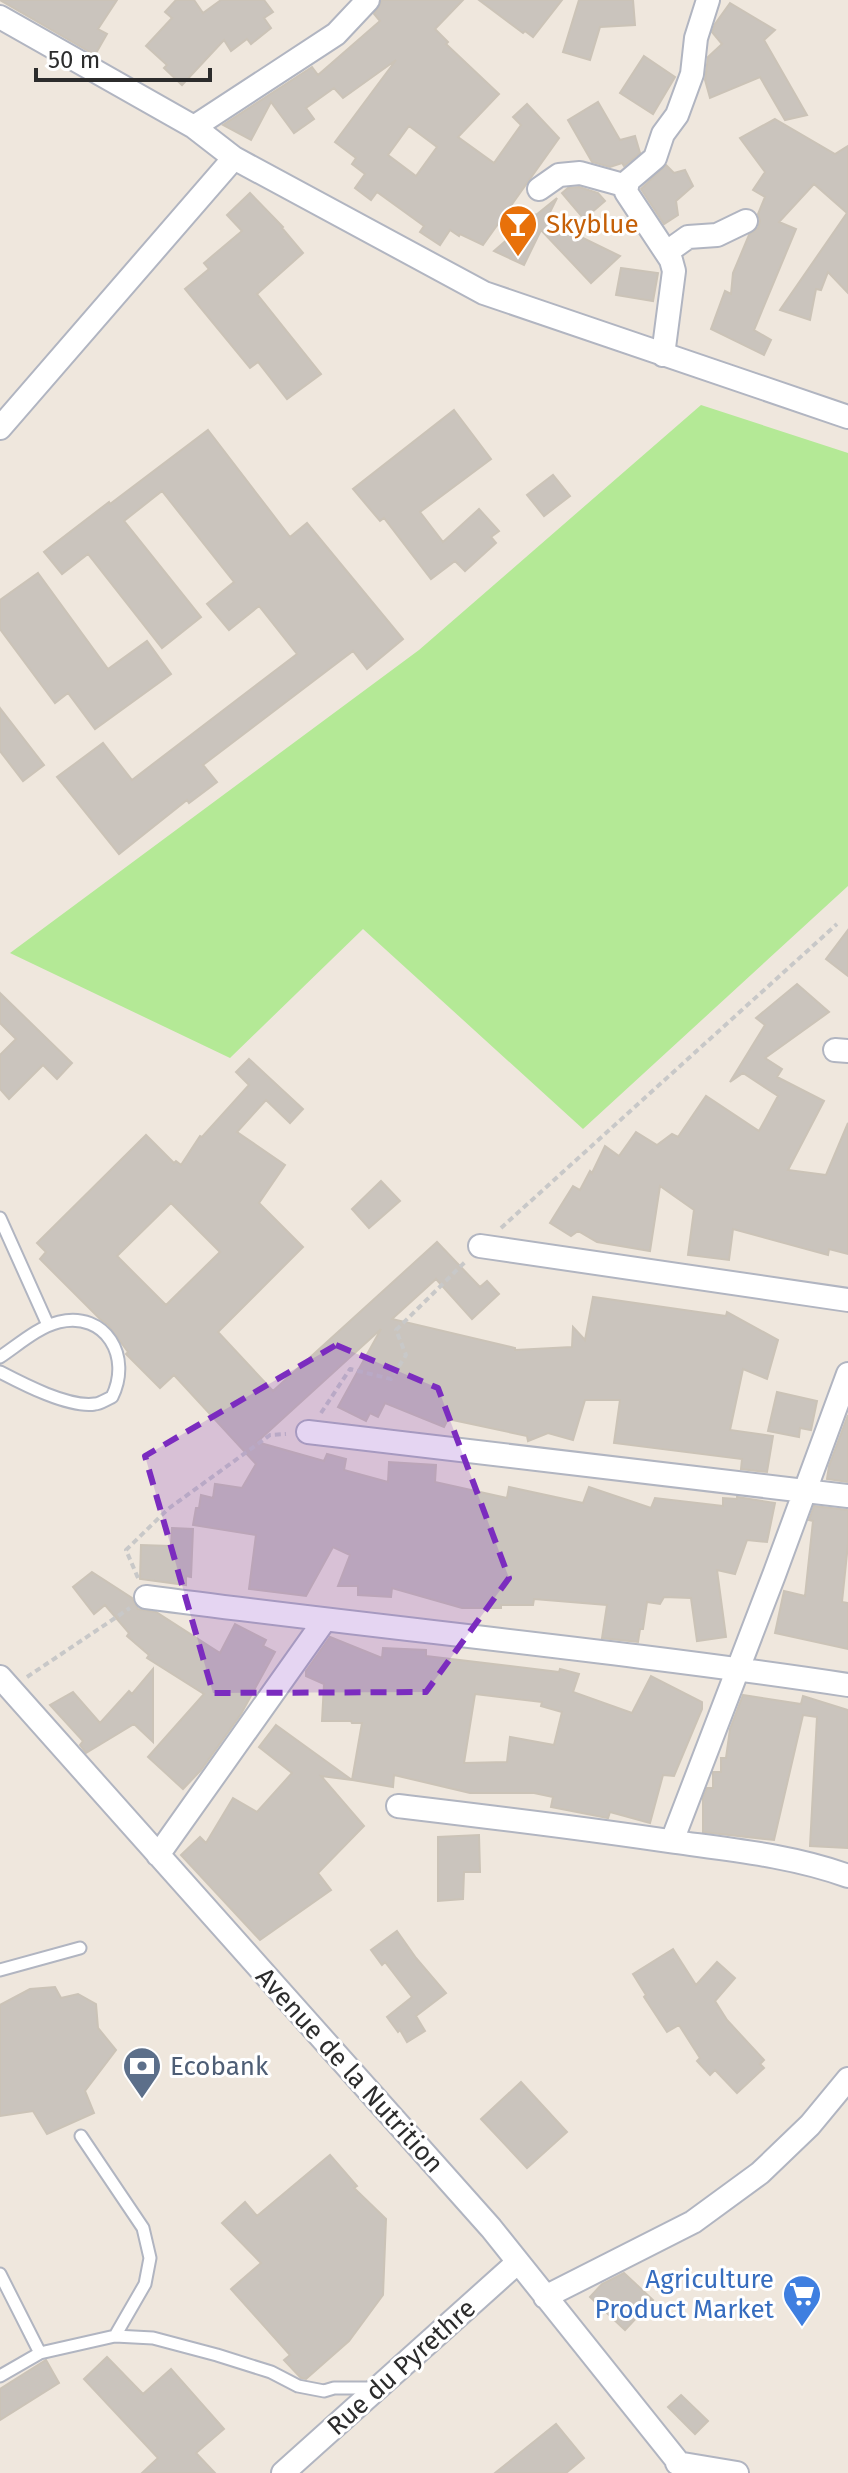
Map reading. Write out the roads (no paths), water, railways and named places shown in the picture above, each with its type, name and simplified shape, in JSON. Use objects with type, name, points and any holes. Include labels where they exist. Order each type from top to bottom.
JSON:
[{"type":"street","points":[[194,127],[336,34],[368,0]]},
{"type":"street","points":[[663,355],[674,271],[667,252],[626,192],[628,181],[655,158],[663,134],[677,115],[692,74],[696,38],[708,0]]},
{"type":"street","points":[[0,17],[194,127],[234,158],[484,293],[848,417]]},
{"type":"street","points":[[0,428],[234,158]]},
{"type":"street","points":[[539,189],[559,175],[580,173],[627,186]]},
{"type":"street","points":[[667,252],[688,237],[717,235],[746,221]]},
{"type":"street","points":[[480,1246],[848,1300]]},
{"type":"street","points":[[672,1841],[848,1374]]},
{"type":"street","points":[[308,1432],[848,1496]]},
{"type":"street","points":[[146,1597],[324,1621],[737,1668],[848,1685]]},
{"type":"street","points":[[158,1855],[324,1621]]},
{"type":"street","name":"Avenue de la Nutrition","points":[[5,1683],[491,2228],[682,2468]]},
{"type":"street","points":[[398,1806],[515,1819],[754,1853],[824,1867],[848,1876]]},
{"type":"street","points":[[545,2297],[693,2222],[760,2173],[810,2125],[848,2079]]},
{"type":"street","name":"Rue du Pyrethre","points":[[283,2473],[518,2262]]},
{"type":"street","points":[[682,2468],[737,2473]]},
{"type":"lane","points":[[0,1218],[48,1325]]},
{"type":"lane","points":[[0,1357],[48,1325],[64,1321],[90,1322],[117,1349],[121,1365],[119,1384],[112,1397],[95,1404],[73,1402],[0,1372]]},
{"type":"lane","points":[[0,1970],[80,1948]]},
{"type":"lane","points":[[81,2136],[143,2228],[150,2258],[145,2284],[115,2336]]},
{"type":"lane","points":[[0,2274],[40,2353]]},
{"type":"lane","points":[[0,2376],[40,2353],[115,2336],[153,2338],[217,2355],[271,2372],[298,2386],[324,2391],[334,2388],[378,2388]]},
{"type":"place","name":"Skyblue","points":[[518,258]]},
{"type":"place","name":"Ecobank","points":[[142,2100]]},
{"type":"place","name":"Agriculture Product Market","points":[[802,2328]]}]
